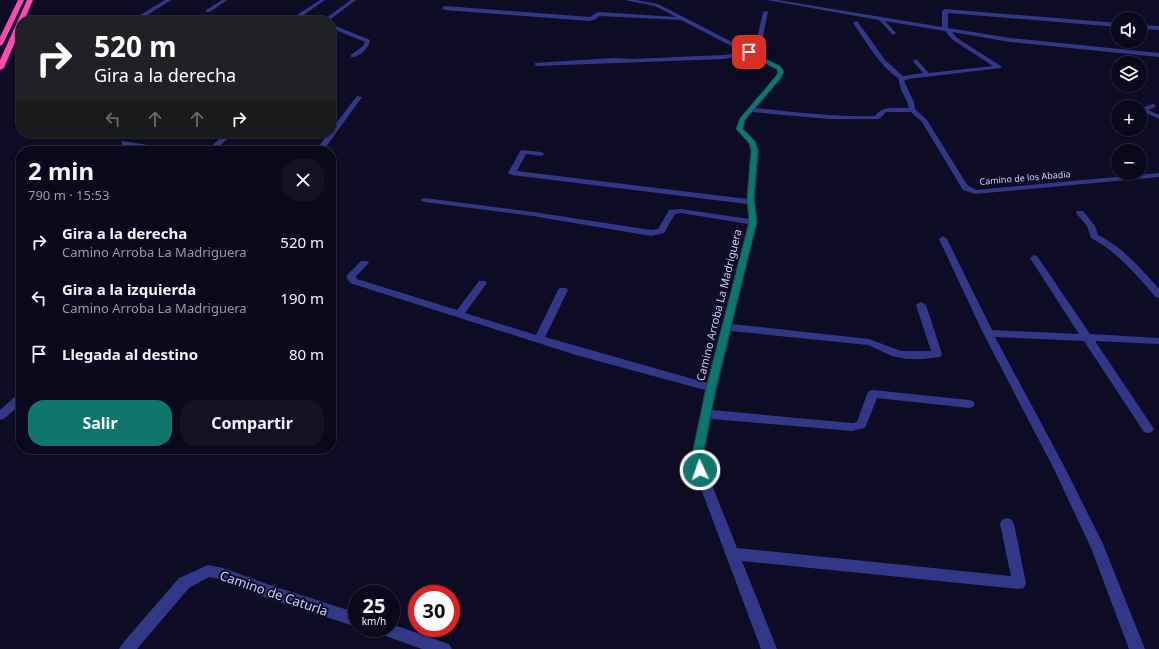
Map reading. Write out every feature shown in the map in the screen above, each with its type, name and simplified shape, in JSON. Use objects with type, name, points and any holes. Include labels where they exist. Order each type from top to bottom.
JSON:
[{"type":"highway","points":[[0,44],[21,0]]},
{"type":"highway","points":[[23,16],[30,0]]},
{"type":"highway","points":[[0,68],[16,32]]},
{"type":"street","points":[[142,16],[170,0]]},
{"type":"street","points":[[208,11],[225,0]]},
{"type":"street","points":[[299,16],[323,0]]},
{"type":"street","points":[[332,16],[354,0]]},
{"type":"street","name":"Camino Arroba La Madriguera","points":[[627,0],[656,5],[749,52],[781,71],[779,77],[742,120],[739,129],[752,143],[755,150],[751,202],[753,222],[711,388],[699,450],[700,470],[769,649]]},
{"type":"street","points":[[769,0],[1010,40],[1159,55]]},
{"type":"street","points":[[445,8],[590,19],[594,18],[598,14],[683,18]]},
{"type":"street","points":[[856,24],[894,74],[903,79],[999,67],[955,39],[945,28],[944,13],[946,11],[1111,24]]},
{"type":"street","points":[[734,45],[760,40],[766,12]]},
{"type":"street","points":[[880,18],[893,33]]},
{"type":"street","points":[[1147,27],[1159,28]]},
{"type":"street","points":[[336,28],[368,41],[365,47],[353,56]]},
{"type":"street","points":[[537,64],[706,58],[749,52]]},
{"type":"street","points":[[916,61],[928,75]]},
{"type":"street","name":"Camino de los Abadia","points":[[903,79],[901,80],[903,88],[913,105],[912,110],[921,116],[925,121],[966,188],[975,192],[1159,175]]},
{"type":"street","points":[[336,128],[359,97]]},
{"type":"street","points":[[1153,106],[1143,109],[1159,117]]},
{"type":"street","points":[[751,110],[798,115],[864,118],[877,118],[880,113],[885,110],[912,110]]},
{"type":"street","points":[[216,146],[224,138]]},
{"type":"street","points":[[124,144],[138,146]]},
{"type":"street","points":[[541,154],[524,152],[512,173],[751,202]]},
{"type":"street","points":[[424,200],[533,214],[651,233],[661,231],[672,212],[698,213],[753,222]]},
{"type":"street","points":[[1080,213],[1091,226],[1094,236],[1108,242],[1125,257],[1159,295]]},
{"type":"street","points":[[942,240],[988,333],[1059,467],[1098,548],[1137,649]]},
{"type":"street","points":[[1034,258],[1148,429]]},
{"type":"street","points":[[364,263],[351,276],[353,281],[580,352],[711,388]]},
{"type":"street","points":[[460,314],[482,283]]},
{"type":"street","points":[[539,339],[563,290]]},
{"type":"street","points":[[726,326],[869,342],[896,353],[926,356],[937,354],[921,305]]},
{"type":"street","points":[[988,333],[1159,341]]},
{"type":"street","points":[[706,414],[852,427],[861,425],[873,394],[969,404]]},
{"type":"street","points":[[0,416],[16,402]]},
{"type":"street","points":[[732,554],[1019,583],[1007,524]]},
{"type":"street","name":"Camino de Caturla","points":[[127,649],[184,583],[208,571],[229,576],[270,592],[348,617]]},
{"type":"street","points":[[400,634],[444,649]]},
{"type":"route","points":[[700,470],[699,450],[711,388],[753,222],[751,198],[755,150],[752,143],[739,129],[742,120],[779,77],[781,71],[749,52]]}]
